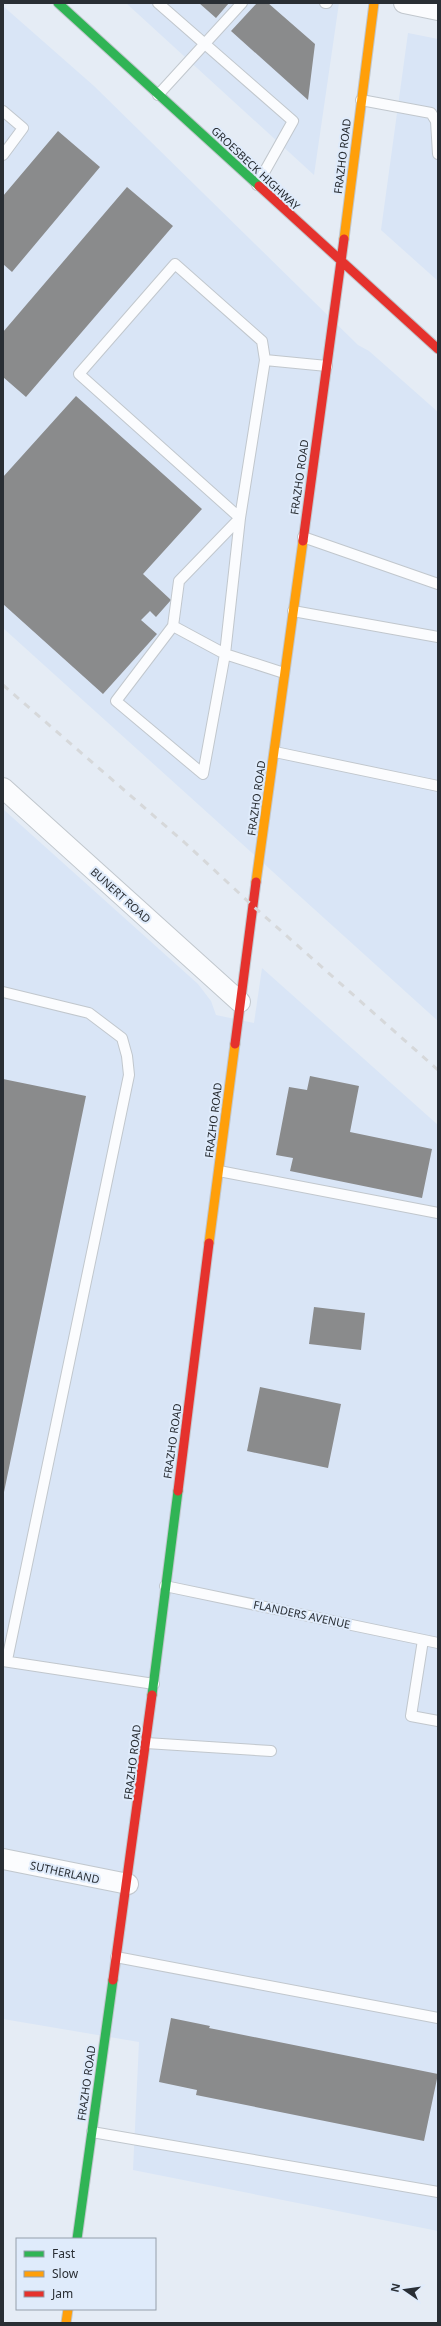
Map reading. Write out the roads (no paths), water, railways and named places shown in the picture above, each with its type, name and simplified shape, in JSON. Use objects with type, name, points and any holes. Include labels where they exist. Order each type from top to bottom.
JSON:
[{"type":"street","name":"GROESBECK HIGHWAY","points":[[58,3],[341,263],[438,349]]},
{"type":"street","name":"FRAZHO ROAD","points":[[77,2238],[116,1957],[128,1884],[240,1002],[341,263],[374,3]]},
{"type":"street","points":[[404,3],[438,10]]},
{"type":"street","name":"BUNERT ROAD","points":[[3,788],[240,1002]]},
{"type":"street","name":"SUTHERLAND","points":[[3,1859],[128,1884]]},
{"type":"street","points":[[66,2323],[68,2310]]},
{"type":"lane","points":[[158,3],[293,121],[257,185]]},
{"type":"lane","points":[[158,95],[242,3]]},
{"type":"lane","points":[[362,100],[431,113],[436,121],[438,154]]},
{"type":"lane","points":[[3,111],[23,128],[3,155]]},
{"type":"lane","points":[[240,518],[79,374],[174,264],[262,341],[265,360],[240,518],[225,654],[203,774],[116,701],[173,626],[179,581],[240,518]]},
{"type":"lane","points":[[265,360],[327,366]]},
{"type":"lane","points":[[303,537],[438,584]]},
{"type":"lane","points":[[293,611],[438,637]]},
{"type":"lane","points":[[173,626],[225,654],[284,673]]},
{"type":"lane","points":[[275,752],[438,786]]},
{"type":"lane","points":[[3,992],[89,1013],[122,1038],[127,1056],[129,1075],[5,1660],[154,1684]]},
{"type":"lane","points":[[219,1171],[438,1213]]},
{"type":"lane","name":"FLANDERS AVENUE","points":[[165,1586],[438,1643]]},
{"type":"lane","points":[[423,1640],[411,1716],[438,1721]]},
{"type":"lane","points":[[146,1743],[271,1751]]},
{"type":"lane","points":[[116,1957],[438,2018]]},
{"type":"lane","points":[[92,2132],[438,2192]]},
{"type":"railway","points":[[3,685],[184,842],[253,906],[438,1070]]}]
